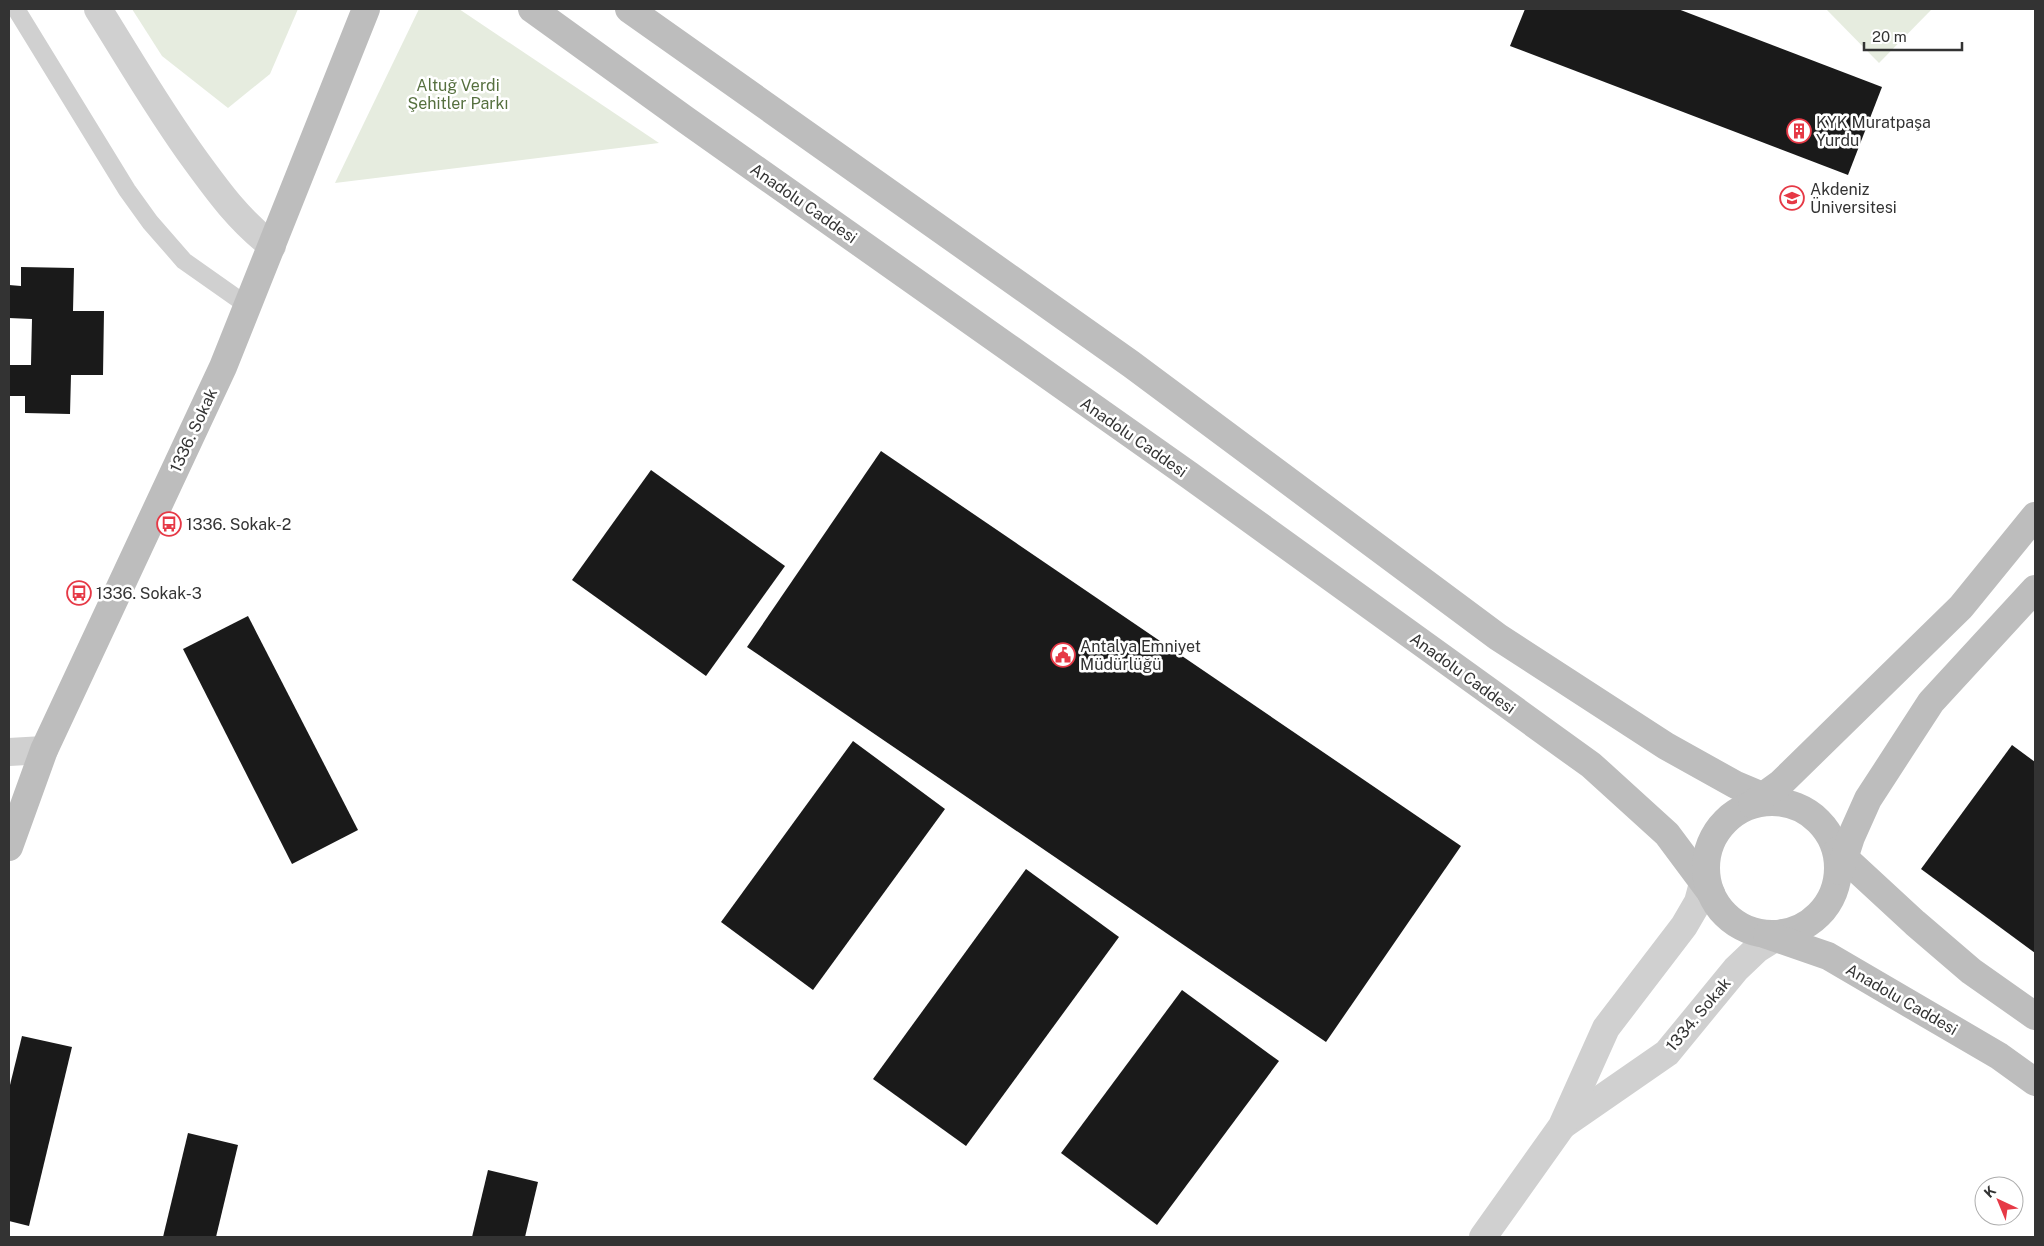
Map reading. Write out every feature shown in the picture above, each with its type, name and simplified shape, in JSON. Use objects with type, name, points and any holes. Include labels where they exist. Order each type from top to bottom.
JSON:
[{"type":"main road","name":"1336. Sokak","points":[[9,847],[44,750],[222,367],[248,306],[366,9]]},
{"type":"main road","name":"Anadolu Caddesi","points":[[532,9],[1197,481],[1591,765],[1667,834],[1706,883]]},
{"type":"main road","points":[[629,9],[1131,364],[1498,637],[1666,746],[1763,800],[1795,804],[1814,815],[1828,831],[1840,860],[1972,971],[2035,1016]]},
{"type":"main road","points":[[2035,516],[1961,607],[1763,800],[1733,814],[1718,830],[1708,850],[1706,883],[1723,912],[1740,926],[1773,935],[1804,926],[1822,912],[1834,894],[1840,860],[1868,799],[1931,702],[2035,589]]},
{"type":"main road","name":"Anadolu Caddesi","points":[[1773,935],[1828,956],[1999,1056],[2035,1082]]},
{"type":"street","points":[[98,9],[172,128],[211,182],[235,214],[272,246]]},
{"type":"street","points":[[9,752],[44,750]]},
{"type":"street","name":"1334. Sokak","points":[[1482,1237],[1562,1126],[1606,1028],[1684,926],[1698,902],[1706,883]]},
{"type":"street","name":"1334. Sokak","points":[[1562,1126],[1667,1053],[1736,969],[1773,935]]},
{"type":"lane","points":[[16,9],[127,190],[150,222],[184,261],[248,306]]},
{"type":"green space","points":[[132,9],[298,9],[270,74],[228,108],[162,56]]},
{"type":"green space","name":"Altuğ Verdi Şehitler Parkı","points":[[419,9],[459,9],[659,143],[335,183]]},
{"type":"green space","points":[[1826,9],[1932,9],[1879,63]]},
{"type":"building","name":"KYK Muratpaşa Yurdu","points":[[1525,9],[1678,9],[1882,87],[1848,175],[1510,46]]},
{"type":"building","points":[[21,267],[74,268],[73,311],[104,311],[103,375],[71,375],[70,414],[25,413],[25,396],[9,396],[9,365],[31,365],[32,319],[9,318],[9,285],[21,286]]},
{"type":"building","points":[[881,451],[1461,846],[1326,1042],[747,647]]},
{"type":"building","points":[[651,470],[785,566],[706,676],[572,580]]},
{"type":"building","points":[[248,616],[358,830],[292,864],[183,649]]},
{"type":"building","points":[[853,741],[945,809],[813,990],[721,922]]},
{"type":"building","points":[[2012,745],[2035,762],[2035,953],[1921,869]]},
{"type":"building","points":[[1026,869],[1119,937],[966,1146],[873,1079]]},
{"type":"building","points":[[1182,990],[1279,1061],[1157,1225],[1061,1153]]},
{"type":"building","points":[[22,1036],[72,1047],[29,1226],[9,1221],[9,1089]]},
{"type":"building","points":[[188,1133],[238,1145],[216,1237],[163,1237]]},
{"type":"building","points":[[488,1170],[538,1182],[525,1237],[472,1237]]},
{"type":"place","name":"KYK Muratpaşa Yurdu","points":[[1799,131]]},
{"type":"place","name":"Akdeniz Üniversitesi","points":[[1792,198]]},
{"type":"place","name":"1336. Sokak-2","points":[[169,524]]},
{"type":"place","name":"1336. Sokak-3","points":[[79,593]]},
{"type":"place","name":"Antalya Emniyet Müdürlüğü","points":[[1063,655]]}]
